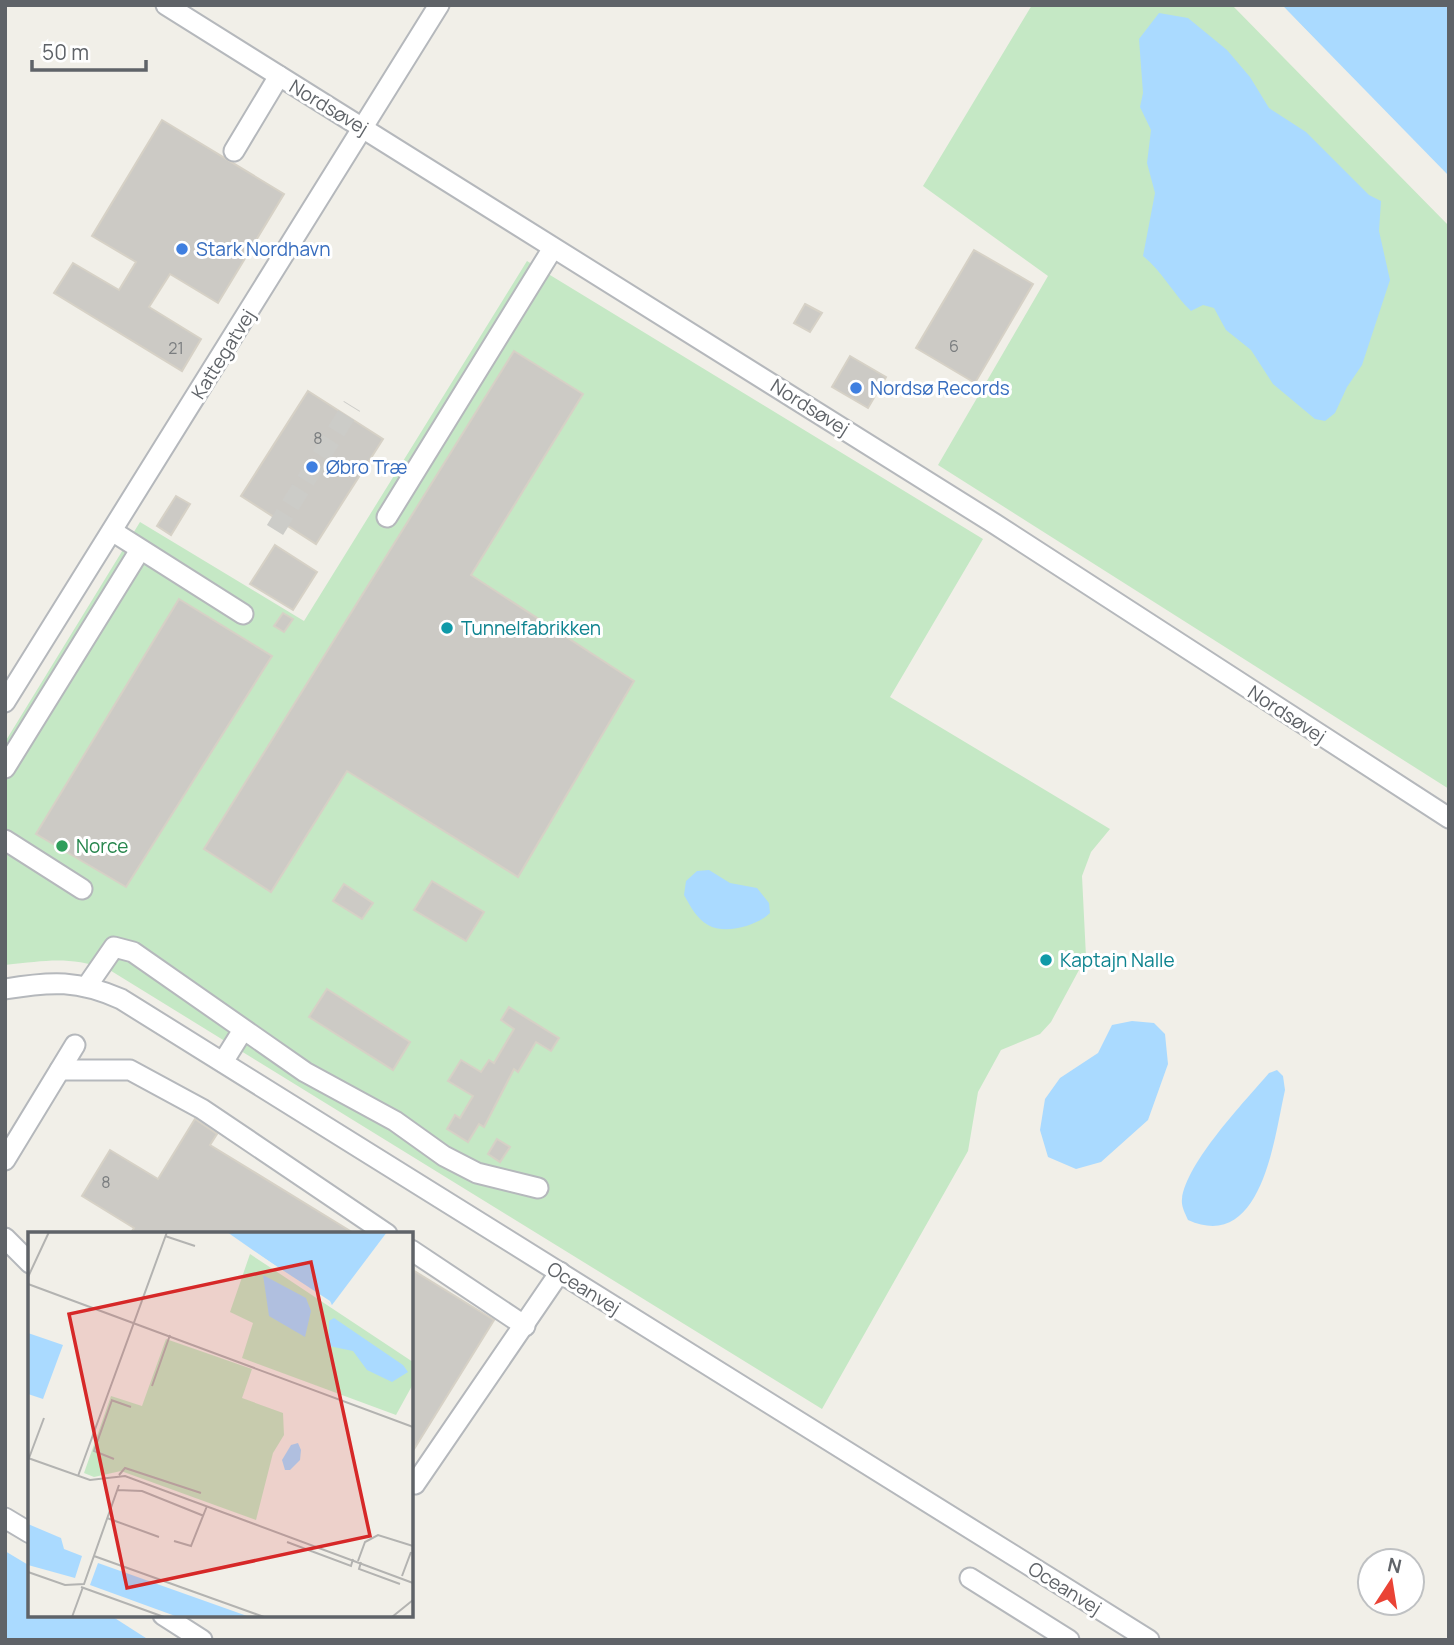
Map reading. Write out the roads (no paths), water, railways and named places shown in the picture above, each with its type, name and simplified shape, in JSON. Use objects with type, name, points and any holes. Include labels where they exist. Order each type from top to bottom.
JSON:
[{"type":"street","name":"Nordsøvej","points":[[166,5],[995,524],[1449,818]]},
{"type":"street","name":"Kattegatvej","points":[[5,702],[439,5]]},
{"type":"street","points":[[234,151],[279,76]]},
{"type":"street","points":[[387,517],[553,248]]},
{"type":"street","points":[[112,531],[243,614]]},
{"type":"street","points":[[5,768],[140,550]]},
{"type":"street","points":[[5,840],[82,889]]},
{"type":"street","points":[[87,986],[114,947],[134,952],[305,1072],[395,1122],[470,1170],[506,1182],[538,1188]]},
{"type":"street","name":"Oceanvej","points":[[5,989],[44,982],[87,986],[121,999],[1149,1640]]},
{"type":"street","points":[[223,1062],[243,1030]]},
{"type":"street","points":[[5,1160],[75,1045]]},
{"type":"street","points":[[60,1070],[130,1070],[202,1109],[384,1232]]},
{"type":"street","points":[[5,1238],[28,1261]]},
{"type":"street","points":[[413,1251],[525,1326]]},
{"type":"street","points":[[413,1482],[415,1483],[525,1326],[560,1272]]},
{"type":"street","points":[[5,1518],[28,1532]]},
{"type":"street","points":[[970,1578],[1069,1640]]},
{"type":"street","points":[[166,1617],[202,1640]]},
{"type":"water","points":[[1282,5],[1449,5],[1449,176]]},
{"type":"water","points":[[1159,13],[1188,18],[1227,50],[1250,77],[1269,108],[1306,132],[1369,195],[1381,201],[1379,231],[1390,280],[1362,365],[1347,387],[1335,413],[1325,421],[1315,419],[1273,384],[1251,350],[1226,330],[1214,308],[1203,305],[1191,311],[1143,256],[1155,193],[1147,163],[1151,130],[1140,107],[1143,93],[1139,39]]},
{"type":"water","points":[[709,870],[730,883],[757,888],[769,903],[770,913],[757,922],[740,928],[723,929],[708,925],[694,912],[684,895],[686,881],[697,871]]},
{"type":"water","points":[[1132,1021],[1154,1023],[1165,1034],[1168,1064],[1148,1120],[1101,1162],[1076,1169],[1048,1157],[1040,1130],[1045,1099],[1060,1078],[1098,1053],[1112,1025]]},
{"type":"water","points":[[1277,1070],[1283,1076],[1285,1090],[1276,1136],[1260,1186],[1248,1206],[1233,1220],[1213,1226],[1188,1220],[1182,1199],[1194,1168],[1232,1116],[1269,1073]]},
{"type":"water","points":[[5,1551],[28,1565],[28,1617],[113,1617],[149,1640],[5,1640]]},
{"type":"tunnel","points":[[275,530],[352,406]]},
{"type":"place","name":"Stark Nordhavn","points":[[182,249]]},
{"type":"place","name":"Nordsø Records","points":[[856,388]]},
{"type":"place","name":"Øbro Træ","points":[[312,467]]},
{"type":"place","name":"Tunnelfabrikken","points":[[447,628]]},
{"type":"place","name":"Norce","points":[[62,846]]},
{"type":"place","name":"Kaptajn Nalle","points":[[1046,960]]}]
